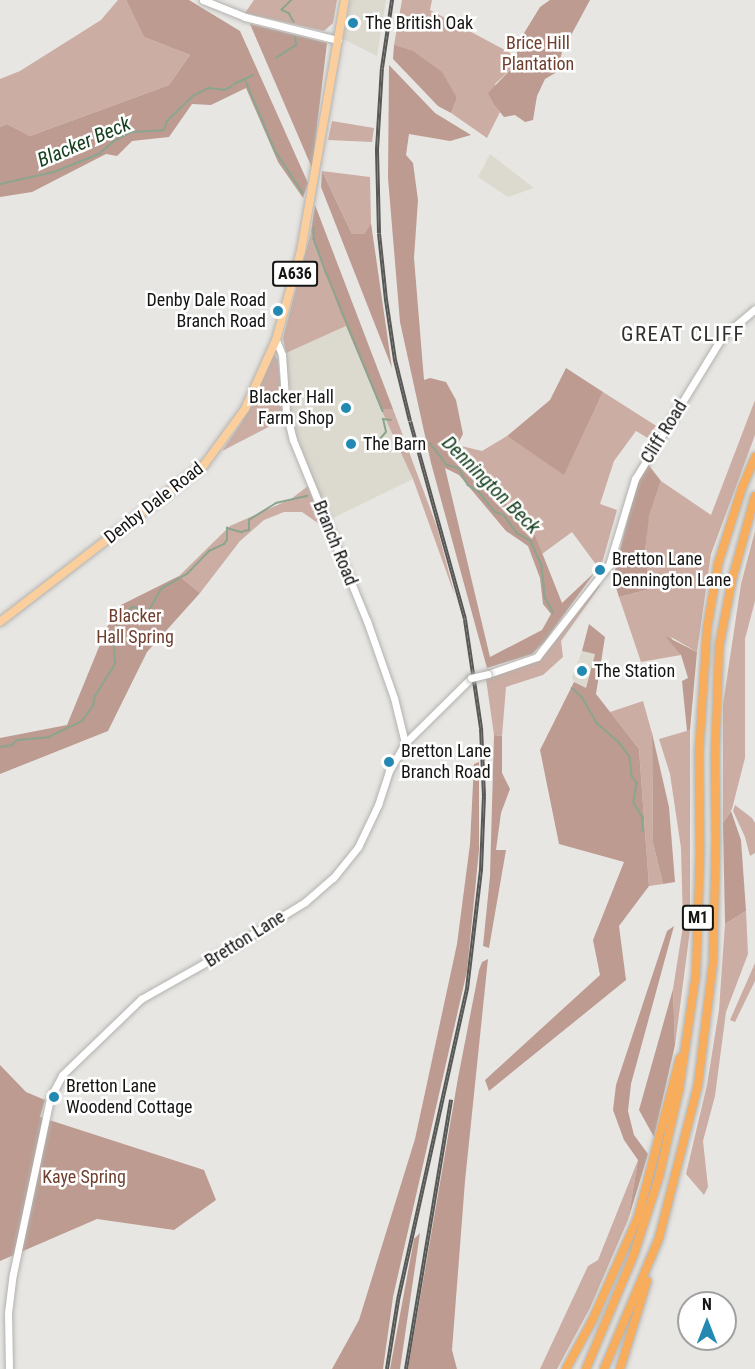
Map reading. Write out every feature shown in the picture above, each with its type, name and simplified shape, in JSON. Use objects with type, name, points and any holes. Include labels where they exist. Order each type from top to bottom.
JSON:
[{"type":"highway","name":"M1","points":[[586,1369],[634,1254],[659,1177],[679,1090],[691,1015],[699,911],[699,753],[707,629],[718,564],[755,457]]},
{"type":"highway","name":"M1","points":[[604,1369],[659,1238],[698,1085],[713,962],[715,758],[719,647],[732,580],[755,496]]},
{"type":"highway","points":[[566,1369],[592,1321],[638,1217],[691,1015]]},
{"type":"highway","points":[[620,1369],[659,1238]]},
{"type":"main road","name":"Denby Dale Road","points":[[0,622],[204,465],[245,409],[276,340],[301,250],[345,0]]},
{"type":"street","points":[[203,0],[245,17],[338,40]]},
{"type":"street","name":"Cliff Road","points":[[603,572],[613,556],[635,479],[722,337],[755,309]]},
{"type":"street","name":"Branch Road","points":[[276,340],[282,355],[286,412],[293,440],[367,621],[394,698],[405,743]]},
{"type":"street","name":"Bretton Lane","points":[[9,1369],[8,1313],[13,1274],[50,1098],[62,1075],[141,999],[285,915],[333,878],[358,847],[378,805],[389,771],[405,743],[471,678],[537,657],[603,572]]},
{"type":"shaded area","points":[[118,0],[126,0],[144,37],[190,55],[169,85],[30,136],[7,124],[0,127],[0,79],[20,71],[101,20]]},
{"type":"shaded area","points":[[254,0],[337,0],[333,23],[324,31],[245,13]]},
{"type":"shaded area","points":[[351,0],[386,0],[377,56],[343,39]]},
{"type":"shaded area","points":[[402,0],[432,0],[430,10],[514,55],[513,67],[495,84],[495,106],[500,112],[487,138],[451,113],[457,98],[394,45]]},
{"type":"shaded area","points":[[332,121],[374,128],[372,142],[328,140]]},
{"type":"shaded area","points":[[490,154],[534,188],[508,197],[478,177]]},
{"type":"shaded area","points":[[322,171],[370,177],[371,223],[364,234],[352,234]]},
{"type":"shaded area","points":[[311,232],[346,326],[286,353],[283,338]]},
{"type":"shaded area","points":[[346,326],[413,479],[331,519],[308,468],[290,418],[286,353]]},
{"type":"shaded area","points":[[273,353],[278,360],[284,419],[222,451],[242,422]]},
{"type":"shaded area","points":[[603,392],[658,427],[651,440],[636,431],[614,461],[600,504],[617,510],[600,570],[572,532],[542,554],[535,535],[452,455],[457,445],[482,451],[507,436],[564,474]]},
{"type":"shaded area","points":[[755,400],[755,435],[711,554],[697,652],[671,637],[681,655],[641,662],[619,597],[650,589],[645,552],[648,518],[661,481],[711,515]]},
{"type":"shaded area","points":[[381,409],[393,409],[437,527],[455,596],[413,479]]},
{"type":"shaded area","points":[[308,486],[322,526],[302,512],[284,512],[264,520],[240,541],[200,593],[179,576],[230,526],[291,499]]},
{"type":"shaded area","points":[[755,531],[755,601],[745,639],[745,758],[732,809],[723,823],[723,704],[741,584]]},
{"type":"shaded area","points":[[598,584],[600,586],[561,641],[563,657],[543,675],[506,687],[502,736],[494,735],[486,679],[538,660]]},
{"type":"shaded area","points":[[582,651],[595,653],[586,688],[574,682],[572,677]]},
{"type":"shaded area","points":[[643,701],[652,733],[653,843],[663,884],[649,886],[639,749],[610,712]]},
{"type":"shaded area","points":[[690,730],[690,930],[675,1045],[673,989],[683,926],[681,848],[670,774],[659,739]]},
{"type":"shaded area","points":[[735,805],[755,823],[755,853],[750,856],[745,837],[733,811]]},
{"type":"shaded area","points":[[746,911],[748,954],[726,1012],[715,1096],[703,1141],[708,1187],[704,1195],[686,1174],[707,1085],[719,1010],[725,924]]},
{"type":"shaded area","points":[[755,963],[755,981],[735,1022],[730,1020]]},
{"type":"shaded area","points":[[638,1160],[628,1220],[590,1308],[557,1369],[540,1369],[588,1266],[598,1260]]},
{"type":"green space","points":[[126,0],[189,0],[240,31],[308,183],[303,198],[278,162],[246,88],[211,105],[192,104],[169,137],[132,141],[117,156],[106,154],[32,192],[0,197],[0,127],[7,124],[30,136],[169,85],[190,55],[144,37]]},
{"type":"green space","name":"Brice Hill Plantation","points":[[550,0],[590,0],[562,52],[557,72],[545,79],[537,96],[533,120],[525,122],[515,115],[504,117],[488,93],[513,67],[521,38],[540,7]]},
{"type":"green space","points":[[250,24],[327,43],[312,168]]},
{"type":"green space","points":[[394,45],[413,51],[442,72],[457,98],[451,113],[438,106],[393,59]]},
{"type":"green space","points":[[389,65],[435,113],[471,135],[450,141],[409,134],[406,155],[413,163],[418,200],[414,258],[424,380],[430,378],[446,382],[456,400],[463,434],[452,455],[522,519],[535,535],[562,603],[595,572],[544,642],[532,654],[487,668],[431,463],[400,322],[388,178]],"holes":[[[445,468],[459,475],[506,531],[528,546],[540,578],[543,604],[551,614],[542,630],[490,657]]]},
{"type":"green space","points":[[322,171],[352,234],[364,234],[371,223],[392,368],[321,187]]},
{"type":"green space","points":[[315,205],[393,409],[381,409],[341,314],[311,232]]},
{"type":"green space","points":[[566,368],[603,392],[564,475],[507,436],[550,400]]},
{"type":"green space","points":[[647,463],[661,481],[649,516],[645,552],[650,589],[619,597],[613,578],[637,482]]},
{"type":"green space","name":"Blacker Hall Spring","points":[[179,576],[200,593],[147,652],[108,731],[0,774],[0,738],[67,725],[115,608]]},
{"type":"green space","points":[[589,624],[605,637],[596,694],[639,749],[649,886],[619,926],[626,980],[489,1091],[485,1080],[600,975],[593,940],[624,862],[559,844],[540,750],[574,682],[586,688],[595,654],[582,651]]},
{"type":"green space","points":[[665,636],[697,652],[690,730],[687,731],[682,681],[688,678],[681,655]]},
{"type":"green space","points":[[652,733],[669,807],[675,882],[663,884],[653,843]]},
{"type":"green space","points":[[494,735],[502,736],[502,773],[510,789],[501,813],[496,850],[506,850],[489,948],[483,946],[490,876]]},
{"type":"green space","points":[[479,762],[479,850],[467,971],[393,1297],[383,1369],[332,1369],[359,1320],[415,1139],[457,944],[470,844],[474,764]]},
{"type":"green space","points":[[731,811],[741,840],[746,911],[725,924],[723,823]]},
{"type":"green space","points":[[674,926],[631,1084],[628,1111],[634,1135],[648,1154],[628,1220],[638,1160],[624,1140],[613,1110],[616,1085],[667,931]]},
{"type":"green space","points":[[488,959],[465,1181],[452,1350],[457,1369],[408,1369],[479,970],[482,962]]},
{"type":"green space","points":[[673,989],[675,1045],[654,1137],[639,1110]]},
{"type":"green space","name":"Kaye Spring","points":[[0,1065],[26,1092],[45,1100],[40,1117],[204,1170],[216,1200],[174,1230],[97,1219],[0,1261]]},
{"type":"green space","points":[[420,1233],[400,1369],[390,1369],[414,1239]]},
{"type":"waterway","name":"Blacker Beck","points":[[292,0],[282,10],[289,13],[294,22]]},
{"type":"waterway","name":"Blacker Beck","points":[[276,58],[296,45],[295,37]]},
{"type":"waterway","name":"Blacker Beck","points":[[234,84],[253,75]]},
{"type":"waterway","name":"Dennington Beck","points":[[245,79],[276,152],[303,193]]},
{"type":"waterway","name":"Blacker Beck","points":[[0,184],[54,172],[99,154],[113,142],[131,132],[164,130],[167,121],[193,96],[209,88],[225,90],[232,86]]},
{"type":"waterway","name":"Dennington Beck","points":[[314,228],[314,239],[327,274],[383,411]]},
{"type":"waterway","points":[[369,451],[386,432],[383,419],[391,420]]},
{"type":"waterway","name":"Dennington Beck","points":[[430,443],[447,465],[459,468],[468,485],[479,492],[495,512],[504,515],[517,533],[531,541],[542,566],[545,597],[554,613]]},
{"type":"waterway","points":[[0,747],[12,745],[17,740],[49,737],[82,721],[93,706],[95,696],[115,664],[114,646],[110,641],[124,614],[132,607],[137,608],[140,613],[149,610],[161,589],[187,574],[209,551],[224,544],[227,540],[227,528],[241,532],[249,530],[249,520],[276,503],[307,496]]},
{"type":"waterway","name":"Dennington Beck","points":[[572,688],[582,697],[597,723],[618,741],[630,757],[632,776],[637,783],[634,803],[643,818],[643,831]]},
{"type":"railway","points":[[387,1369],[398,1300],[467,989],[481,870],[484,796],[481,728],[465,619],[410,421],[395,360],[386,300],[379,233],[377,149],[382,68],[392,0]]},
{"type":"railway","points":[[406,1369],[451,1100]]},
{"type":"place","name":"The British Oak","points":[[353,23]]},
{"type":"place","name":"Denby Dale Road Branch Road","points":[[278,311]]},
{"type":"place","name":"Blacker Hall Farm Shop","points":[[346,408]]},
{"type":"place","name":"The Barn","points":[[351,444]]},
{"type":"place","name":"Bretton Lane Dennington Lane","points":[[600,570]]},
{"type":"place","name":"The Station","points":[[582,671]]},
{"type":"place","name":"Bretton Lane Branch Road","points":[[389,762]]},
{"type":"place","name":"Bretton Lane Woodend Cottage","points":[[54,1097]]},
{"type":"district","name":"GREAT CLIFF","points":[[683,334]]}]
